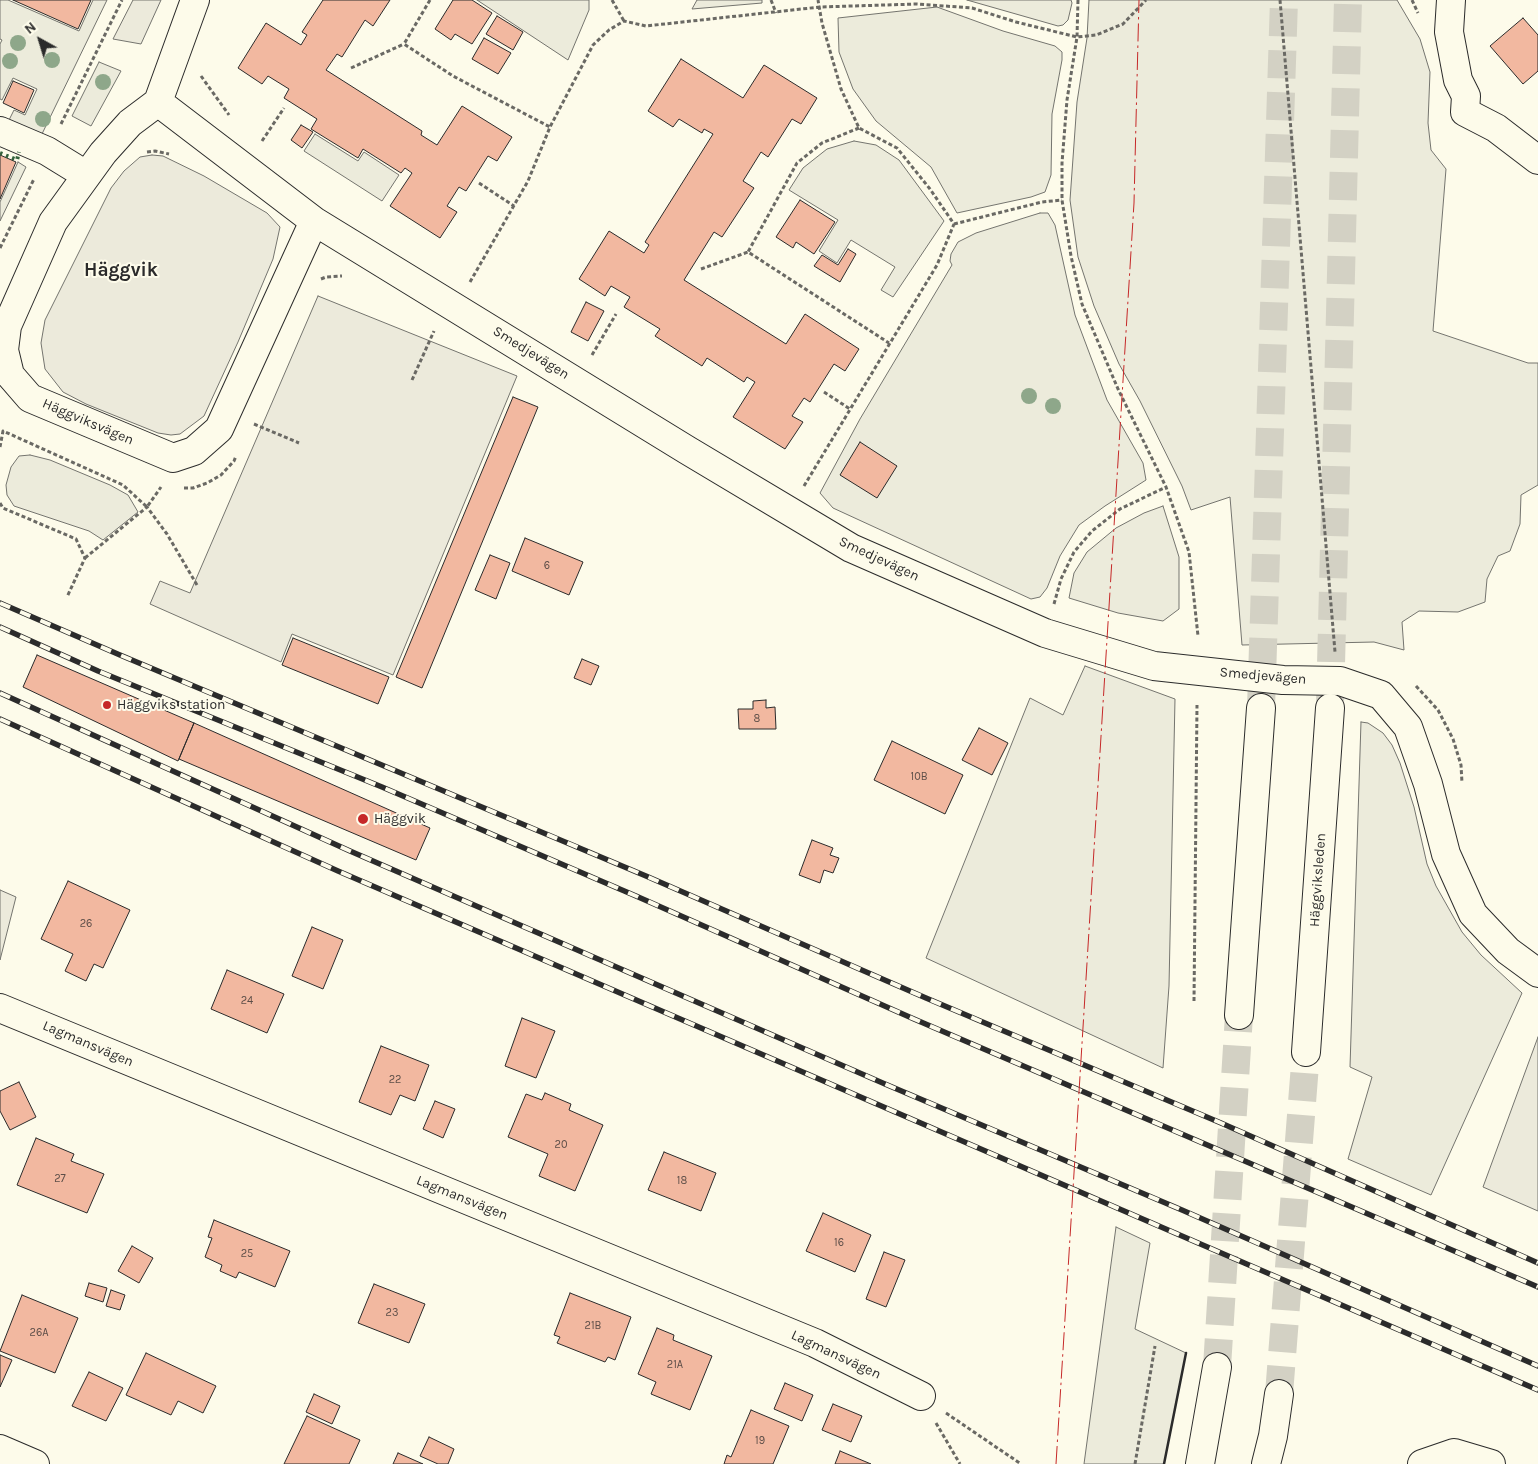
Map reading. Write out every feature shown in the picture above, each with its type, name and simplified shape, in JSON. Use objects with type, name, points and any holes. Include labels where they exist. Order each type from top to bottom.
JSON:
[{"type":"main road","points":[[158,102],[195,0]]},
{"type":"main road","points":[[1451,0],[1449,32],[1458,80],[1466,96],[1465,112],[1496,128],[1538,160]]},
{"type":"main road","name":"Häggviksvägen","points":[[158,102],[130,123],[103,153],[53,222],[7,326],[4,350],[10,376],[30,398],[169,470]]},
{"type":"main road","name":"Smedjevägen","points":[[158,102],[314,221],[850,548],[1045,634],[1154,666],[1283,680],[1340,681],[1381,695],[1408,727],[1428,784],[1446,854],[1473,914],[1508,951],[1538,974]]},
{"type":"main road","points":[[0,131],[47,151],[86,175]]},
{"type":"main road","points":[[169,470],[219,429],[314,221]]},
{"type":"main road","points":[[1239,1015],[1261,708]]},
{"type":"main road","name":"Häggviksleden","points":[[1306,1052],[1330,708]]},
{"type":"main road","name":"Lagmansvägen","points":[[0,1008],[815,1343],[921,1396]]},
{"type":"main road","points":[[1200,1464],[1217,1367]]},
{"type":"main road","points":[[1268,1464],[1279,1394]]},
{"type":"main road","points":[[0,1449],[35,1464]]},
{"type":"main road","points":[[1422,1464],[1454,1452],[1492,1464]]},
{"type":"path","points":[[351,68],[404,44],[430,0]]},
{"type":"path","points":[[612,0],[624,21]]},
{"type":"path","points":[[771,0],[776,12]]},
{"type":"path","points":[[818,0],[822,23],[841,89],[859,128],[897,148],[930,189],[954,224]]},
{"type":"path","points":[[1078,0],[1077,37],[1067,100],[1062,163],[1062,200],[1071,256],[1082,304],[1118,389],[1166,488],[1188,552],[1198,636]]},
{"type":"path","points":[[412,380],[437,324],[466,288],[528,181],[550,127],[593,45],[609,30],[624,21],[646,26],[820,7],[917,4],[972,8],[1016,22],[1077,37],[1096,35],[1122,24],[1146,0]]},
{"type":"path","points":[[1280,0],[1335,652]]},
{"type":"path","points":[[404,44],[453,76],[550,127]]},
{"type":"path","points":[[197,71],[230,117]]},
{"type":"path","points":[[258,146],[284,108]]},
{"type":"path","points":[[701,269],[748,252],[796,163],[822,143],[859,128]]},
{"type":"path","points":[[479,184],[514,206]]},
{"type":"path","points":[[954,224],[1042,202],[1062,200]]},
{"type":"path","points":[[800,493],[937,264],[954,224]]},
{"type":"path","points":[[748,252],[889,343]]},
{"type":"path","points":[[315,282],[326,277],[346,276]]},
{"type":"path","points":[[588,362],[616,314]]},
{"type":"path","points":[[824,392],[850,409]]},
{"type":"path","points":[[251,423],[299,443]]},
{"type":"path","points":[[0,447],[2,430],[123,485],[147,507],[167,534],[197,585]]},
{"type":"path","points":[[66,597],[85,558],[147,507],[169,470],[182,489],[193,488],[207,483],[220,475],[234,462],[238,453]]},
{"type":"path","points":[[1045,634],[1061,579],[1074,552],[1092,531],[1120,510],[1166,488]]},
{"type":"path","points":[[0,504],[4,508],[76,539],[85,558]]},
{"type":"path","points":[[1412,684],[1419,688],[1438,710],[1453,739],[1461,765],[1462,789]]},
{"type":"path","points":[[1194,1001],[1197,705]]},
{"type":"path","points":[[1135,1464],[1155,1346]]},
{"type":"path","points":[[921,1396],[960,1464]]},
{"type":"path","points":[[921,1396],[1021,1464]]},
{"type":"shaded area","points":[[0,0],[8,0],[79,31],[93,0],[107,0],[41,136],[8,122],[14,110],[25,115],[37,89],[13,78],[2,100],[0,99],[0,44],[2,40],[0,39]]},
{"type":"shaded area","points":[[133,0],[161,0],[141,44],[113,39]]},
{"type":"shaded area","points":[[477,0],[589,0],[589,10],[568,60]]},
{"type":"shaded area","points":[[697,0],[762,0],[762,3],[692,9]]},
{"type":"shaded area","points":[[967,0],[1071,0],[1072,3],[1068,20],[1063,25],[1058,26]]},
{"type":"shaded area","points":[[1089,0],[1397,0],[1420,39],[1430,72],[1428,123],[1431,150],[1446,169],[1433,331],[1528,363],[1538,363],[1538,485],[1521,495],[1520,524],[1510,551],[1498,556],[1487,579],[1485,602],[1458,612],[1419,611],[1402,622],[1404,650],[1374,642],[1242,645],[1230,497],[1191,510],[1182,486],[1140,401],[1119,364],[1094,306],[1078,257],[1070,200],[1077,102],[1087,38]]},
{"type":"shaded area","points":[[937,7],[1003,31],[1055,46],[1062,52],[1052,114],[1051,175],[1045,192],[1031,197],[957,213],[931,167],[876,121],[853,89],[839,52],[838,18]]},
{"type":"shaded area","points":[[99,62],[121,71],[91,126],[72,116]]},
{"type":"shaded area","points":[[315,134],[358,161],[364,152],[399,175],[382,201],[304,151]]},
{"type":"shaded area","points":[[854,141],[876,145],[899,160],[944,221],[893,297],[881,290],[895,267],[851,240],[837,263],[819,251],[838,220],[789,190],[803,168],[827,149]]},
{"type":"shaded area","points":[[163,156],[204,176],[267,213],[280,227],[273,259],[204,416],[180,434],[171,435],[158,433],[86,404],[63,392],[45,369],[41,343],[45,320],[111,188],[124,171],[140,157]]},
{"type":"shaded area","points":[[18,162],[26,167],[0,221],[0,202]]},
{"type":"shaded area","points":[[1040,213],[1048,213],[1055,225],[1075,315],[1107,400],[1143,463],[1146,480],[1079,525],[1060,556],[1047,588],[1040,597],[1031,599],[833,508],[820,493],[860,419],[952,265],[950,261],[951,254],[958,242],[976,233]]},
{"type":"shaded area","points":[[318,296],[517,376],[393,675],[292,634],[281,662],[150,604],[160,581],[190,593]]},
{"type":"shaded area","points":[[30,455],[50,460],[110,485],[128,495],[138,512],[103,540],[89,531],[14,506],[7,495],[6,485],[11,467],[19,456]]},
{"type":"shaded area","points":[[1163,506],[1179,557],[1179,609],[1163,621],[1118,613],[1069,598],[1074,573],[1087,552],[1116,528],[1144,513]]},
{"type":"shaded area","points":[[1085,666],[1175,699],[1169,986],[1163,1068],[926,958],[1030,698],[1063,715]]},
{"type":"shaded area","points":[[1361,722],[1368,723],[1383,733],[1392,745],[1400,763],[1414,807],[1427,864],[1436,886],[1462,932],[1481,955],[1522,993],[1431,1195],[1348,1159],[1372,1077],[1350,1067]]},
{"type":"shaded area","points":[[0,890],[16,897],[0,960]]},
{"type":"shaded area","points":[[1538,1037],[1538,1211],[1483,1187]]},
{"type":"shaded area","points":[[1116,1227],[1150,1243],[1135,1329],[1186,1353],[1164,1464],[1084,1464]]},
{"type":"building","points":[[13,0],[91,0],[78,29]]},
{"type":"building","points":[[323,0],[390,0],[373,26],[365,20],[342,57],[337,54],[326,70],[422,131],[421,135],[437,145],[462,106],[512,137],[497,161],[488,156],[466,191],[459,187],[447,206],[457,212],[440,238],[390,206],[412,173],[405,168],[401,173],[363,149],[358,158],[311,129],[317,119],[284,98],[289,89],[268,76],[262,84],[238,68],[266,23],[301,45],[307,35],[302,32]]},
{"type":"building","points":[[453,0],[472,0],[492,13],[472,44],[455,34],[451,40],[435,29]]},
{"type":"building","points":[[497,16],[523,32],[513,50],[486,34]]},
{"type":"building","points":[[1523,18],[1538,35],[1538,71],[1523,84],[1490,46]]},
{"type":"building","points":[[484,38],[511,53],[498,74],[472,59]]},
{"type":"building","points":[[681,59],[743,98],[764,65],[817,98],[801,124],[792,119],[768,157],[761,152],[743,181],[754,188],[722,237],[714,232],[684,280],[786,344],[805,314],[859,349],[845,371],[834,364],[810,402],[804,398],[792,416],[803,422],[785,449],[733,417],[755,382],[747,377],[744,382],[707,358],[702,366],[655,336],[660,329],[624,307],[630,297],[611,286],[605,296],[579,279],[609,231],[644,253],[649,245],[645,242],[713,134],[704,129],[702,133],[679,119],[673,127],[648,111]]},
{"type":"building","points":[[13,81],[34,90],[24,113],[3,103]]},
{"type":"building","points":[[301,125],[313,132],[302,148],[291,140]]},
{"type":"building","points":[[0,155],[16,162],[0,199]]},
{"type":"building","points":[[800,200],[835,222],[814,254],[796,242],[793,248],[776,237]]},
{"type":"building","points":[[848,249],[856,254],[840,282],[814,266],[822,255],[838,265]]},
{"type":"building","points":[[586,302],[604,311],[588,341],[571,332]]},
{"type":"building","points":[[513,397],[538,407],[422,688],[396,677]]},
{"type":"building","points":[[860,442],[897,466],[877,498],[840,475]]},
{"type":"building","points":[[525,538],[583,562],[569,595],[512,571]]},
{"type":"building","points":[[490,555],[510,563],[496,599],[475,590]]},
{"type":"building","points":[[293,638],[389,677],[378,704],[282,665]]},
{"type":"building","name":"Häggviks station","points":[[37,655],[194,723],[178,761],[23,687]]},
{"type":"building","points":[[582,659],[599,666],[591,685],[574,678]]},
{"type":"building","points":[[766,700],[766,708],[775,707],[776,729],[739,729],[738,709],[753,709],[753,701]]},
{"type":"building","points":[[194,723],[430,828],[416,860],[179,759]]},
{"type":"building","points":[[979,728],[1008,743],[992,775],[962,760]]},
{"type":"building","points":[[892,741],[963,775],[945,814],[874,780]]},
{"type":"building","points":[[812,840],[833,848],[830,855],[839,858],[833,873],[824,870],[820,883],[799,875]]},
{"type":"building","points":[[68,881],[130,910],[103,968],[94,964],[86,981],[65,971],[73,954],[41,939]]},
{"type":"building","points":[[312,927],[343,940],[323,989],[292,976]]},
{"type":"building","points":[[227,970],[284,994],[267,1033],[211,1009]]},
{"type":"building","points":[[522,1018],[555,1031],[536,1078],[505,1066]]},
{"type":"building","points":[[381,1046],[429,1065],[415,1101],[400,1095],[391,1115],[359,1102]]},
{"type":"building","points":[[19,1082],[36,1117],[10,1130],[0,1111],[0,1091]]},
{"type":"building","points":[[545,1093],[571,1104],[569,1110],[603,1125],[575,1191],[539,1176],[548,1154],[508,1137],[526,1094],[542,1100]]},
{"type":"building","points":[[435,1101],[455,1109],[443,1138],[423,1129]]},
{"type":"building","points":[[36,1138],[74,1154],[71,1161],[104,1174],[87,1213],[17,1185]]},
{"type":"building","points":[[664,1152],[716,1173],[701,1211],[648,1190]]},
{"type":"building","points":[[823,1213],[871,1235],[855,1272],[806,1251]]},
{"type":"building","points":[[214,1220],[290,1251],[275,1287],[239,1272],[236,1278],[220,1271],[222,1265],[205,1257],[212,1238],[208,1237]]},
{"type":"building","points":[[132,1246],[153,1258],[139,1283],[118,1271]]},
{"type":"building","points":[[884,1252],[905,1260],[886,1307],[866,1299]]},
{"type":"building","points":[[89,1283],[107,1288],[103,1302],[85,1296]]},
{"type":"building","points":[[374,1284],[425,1304],[409,1343],[358,1323]]},
{"type":"building","points":[[111,1290],[125,1295],[120,1310],[106,1306]]},
{"type":"building","points":[[570,1293],[631,1317],[615,1360],[608,1357],[605,1362],[557,1343],[560,1337],[554,1335]]},
{"type":"building","points":[[22,1295],[78,1318],[55,1373],[0,1351]]},
{"type":"building","points":[[657,1328],[674,1335],[673,1340],[712,1356],[690,1410],[651,1394],[656,1382],[638,1374]]},
{"type":"building","points":[[146,1353],[216,1386],[203,1413],[178,1401],[171,1415],[126,1395]]},
{"type":"building","points":[[0,1355],[12,1360],[0,1387]]},
{"type":"building","points":[[89,1372],[123,1388],[106,1421],[72,1406]]},
{"type":"building","points":[[785,1383],[813,1395],[802,1421],[774,1409]]},
{"type":"building","points":[[314,1394],[340,1406],[332,1424],[306,1412]]},
{"type":"building","points":[[833,1404],[862,1416],[851,1442],[822,1430]]},
{"type":"building","points":[[751,1410],[789,1426],[773,1464],[724,1464],[727,1455],[731,1457]]},
{"type":"building","points":[[307,1416],[360,1440],[349,1464],[284,1464]]},
{"type":"building","points":[[429,1437],[454,1449],[448,1464],[438,1464],[420,1456]]},
{"type":"building","points":[[840,1451],[871,1464],[835,1464]]},
{"type":"building","points":[[398,1453],[423,1464],[393,1464]]},
{"type":"tunnel","points":[[1261,708],[1284,0]]},
{"type":"tunnel","points":[[1330,704],[1348,0]]},
{"type":"tunnel","points":[[1217,1367],[1239,1015]]},
{"type":"tunnel","points":[[1279,1394],[1306,1052]]},
{"type":"railway","points":[[0,603],[646,876],[926,998],[1221,1123],[1538,1263]]},
{"type":"railway","points":[[0,627],[98,671],[382,787],[636,896],[914,1019],[1538,1287]]},
{"type":"railway","points":[[0,693],[350,851],[885,1084],[1182,1210],[1538,1366]]},
{"type":"railway","points":[[0,719],[338,871],[1538,1390]]},
{"type":"hedge","points":[[0,153],[17,160],[19,152]]},
{"type":"wall","points":[[1164,1464],[1186,1353]]},
{"type":"power","points":[[1056,1464],[1134,203],[1139,0]]},
{"type":"place","name":"Häggviks station","points":[[107,705]]},
{"type":"place","name":"Häggvik","points":[[363,819]]},
{"type":"district","name":"Häggvik","points":[[121,271]]}]
